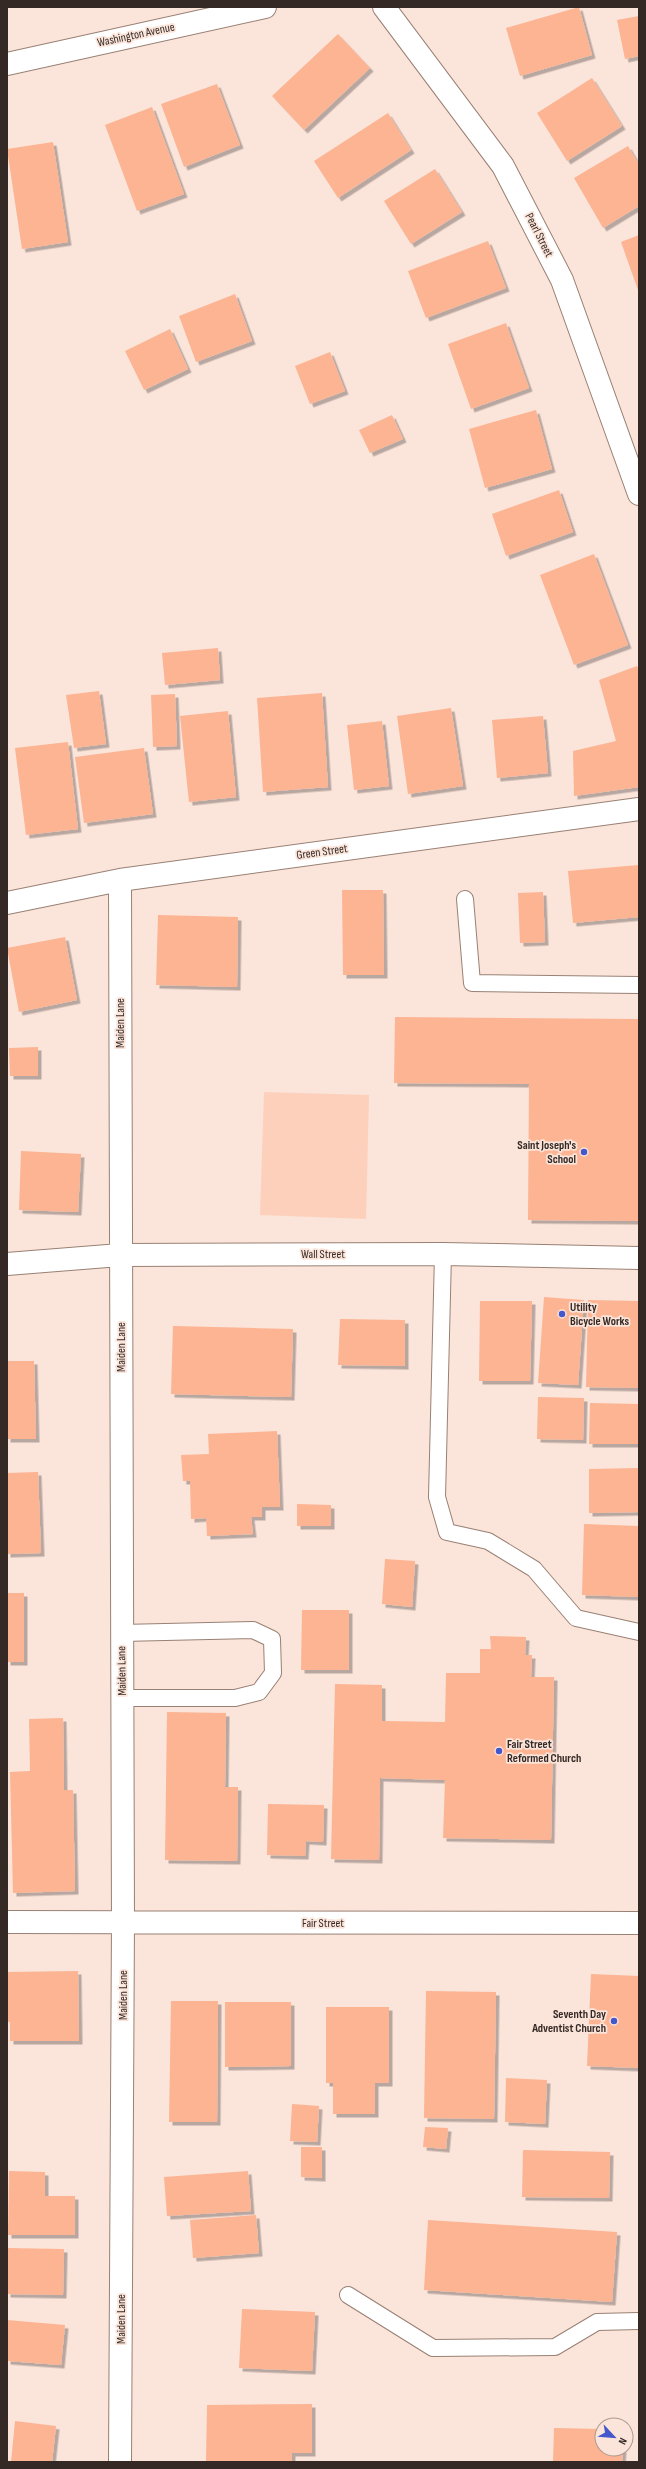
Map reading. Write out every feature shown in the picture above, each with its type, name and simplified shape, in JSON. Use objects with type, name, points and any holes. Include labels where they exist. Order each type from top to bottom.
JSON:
[{"type":"street","name":"Washington Avenue","points":[[7,64],[265,7]]},
{"type":"street","name":"Pearl Street","points":[[384,7],[503,166],[562,280],[639,494]]},
{"type":"street","name":"Green Street","points":[[7,903],[120,880],[639,809]]},
{"type":"street","name":"Maiden Lane","points":[[120,880],[121,1633],[123,1698],[120,2462]]},
{"type":"street","name":"Wall Street","points":[[7,1264],[120,1255],[443,1254],[639,1258]]},
{"type":"street","name":"Fair Street","points":[[7,1922],[639,1923]]},
{"type":"lane","points":[[465,899],[472,983],[639,985]]},
{"type":"lane","points":[[443,1254],[437,1497],[447,1532],[488,1541],[534,1569],[576,1618],[639,1632]]},
{"type":"lane","points":[[121,1633],[253,1630],[272,1639],[273,1672],[260,1692],[235,1698],[123,1698]]},
{"type":"lane","points":[[348,2296],[434,2348],[555,2346],[597,2322],[639,2321]]},
{"type":"shaded area","points":[[264,1092],[369,1095],[366,1219],[260,1215]]},
{"type":"building","points":[[579,7],[592,55],[520,76],[506,28]]},
{"type":"building","points":[[639,16],[639,56],[625,59],[617,20]]},
{"type":"building","points":[[338,34],[370,68],[304,130],[272,96]]},
{"type":"building","points":[[592,78],[622,126],[567,161],[537,113]]},
{"type":"building","points":[[217,84],[240,145],[184,167],[161,104]]},
{"type":"building","points":[[152,107],[184,194],[137,211],[105,125]]},
{"type":"building","points":[[388,113],[411,150],[338,198],[314,161]]},
{"type":"building","points":[[53,142],[68,242],[22,249],[7,149]]},
{"type":"building","points":[[628,146],[639,165],[639,206],[603,228],[574,178]]},
{"type":"building","points":[[435,169],[462,212],[411,244],[384,201]]},
{"type":"building","points":[[639,235],[639,293],[621,242]]},
{"type":"building","points":[[488,241],[506,288],[426,318],[408,271]]},
{"type":"building","points":[[235,294],[252,341],[196,362],[179,316]]},
{"type":"building","points":[[506,323],[529,388],[471,409],[448,344]]},
{"type":"building","points":[[170,329],[188,369],[144,390],[125,351]]},
{"type":"building","points":[[330,352],[345,391],[310,404],[295,366]]},
{"type":"building","points":[[536,410],[552,469],[485,488],[469,429]]},
{"type":"building","points":[[392,415],[403,439],[370,453],[359,430]]},
{"type":"building","points":[[559,490],[573,532],[506,556],[492,514]]},
{"type":"building","points":[[594,554],[628,645],[574,665],[540,575]]},
{"type":"building","points":[[218,648],[220,680],[165,685],[162,653]]},
{"type":"building","points":[[637,666],[639,671],[639,787],[574,796],[573,751],[616,741],[599,680]]},
{"type":"building","points":[[99,691],[106,744],[74,748],[66,695]]},
{"type":"building","points":[[322,693],[328,787],[263,792],[257,698]]},
{"type":"building","points":[[175,694],[177,746],[153,747],[151,695]]},
{"type":"building","points":[[451,708],[463,786],[408,794],[397,716]]},
{"type":"building","points":[[228,711],[236,797],[189,802],[180,716]]},
{"type":"building","points":[[543,716],[548,773],[497,778],[492,720]]},
{"type":"building","points":[[382,721],[389,786],[354,790],[347,725]]},
{"type":"building","points":[[68,742],[78,829],[26,835],[15,748]]},
{"type":"building","points":[[144,748],[153,814],[84,823],[75,757]]},
{"type":"building","points":[[639,865],[639,917],[573,923],[568,871]]},
{"type":"building","points":[[342,890],[383,890],[384,975],[343,975]]},
{"type":"building","points":[[543,892],[545,942],[520,943],[518,893]]},
{"type":"building","points":[[158,915],[238,917],[237,987],[156,985]]},
{"type":"building","points":[[65,937],[77,1000],[19,1012],[7,948]]},
{"type":"building","name":"Saint Joseph's School","points":[[395,1017],[639,1019],[639,1221],[528,1220],[529,1084],[394,1083]]},
{"type":"building","points":[[38,1047],[38,1076],[10,1076],[9,1048]]},
{"type":"building","points":[[21,1151],[81,1154],[78,1212],[19,1210]]},
{"type":"building","points":[[544,1297],[584,1300],[578,1385],[538,1383]]},
{"type":"building","points":[[588,1300],[639,1301],[639,1388],[586,1387]]},
{"type":"building","points":[[480,1301],[532,1301],[530,1381],[479,1381]]},
{"type":"building","points":[[340,1319],[405,1320],[405,1366],[338,1365]]},
{"type":"building","points":[[173,1326],[293,1329],[291,1397],[171,1394]]},
{"type":"building","points":[[7,1361],[34,1361],[36,1439],[7,1439]]},
{"type":"building","points":[[538,1397],[584,1398],[583,1440],[537,1439]]},
{"type":"building","points":[[590,1403],[639,1404],[639,1444],[589,1444]]},
{"type":"building","points":[[277,1431],[280,1507],[262,1507],[262,1517],[251,1517],[253,1534],[207,1536],[206,1518],[191,1519],[190,1481],[183,1481],[181,1455],[209,1454],[208,1434]]},
{"type":"building","points":[[639,1468],[639,1512],[589,1513],[589,1469]]},
{"type":"building","points":[[38,1472],[41,1553],[7,1554],[7,1473]]},
{"type":"building","points":[[297,1504],[331,1505],[331,1526],[297,1526]]},
{"type":"building","points":[[584,1524],[639,1526],[639,1597],[582,1595]]},
{"type":"building","points":[[385,1559],[415,1561],[412,1607],[382,1604]]},
{"type":"building","points":[[7,1593],[24,1593],[24,1662],[7,1662]]},
{"type":"building","points":[[302,1610],[349,1610],[349,1670],[301,1670]]},
{"type":"building","name":"Fair Street Reformed Church","points":[[490,1636],[526,1637],[525,1655],[532,1655],[531,1677],[554,1677],[551,1840],[443,1838],[445,1780],[380,1778],[379,1860],[331,1859],[335,1684],[382,1685],[382,1721],[445,1722],[446,1673],[480,1673],[480,1649],[491,1649]]},
{"type":"building","points":[[167,1712],[226,1713],[225,1787],[238,1787],[237,1861],[165,1860]]},
{"type":"building","points":[[63,1718],[64,1790],[73,1790],[75,1891],[13,1893],[10,1772],[30,1771],[29,1719]]},
{"type":"building","points":[[268,1804],[324,1805],[323,1842],[306,1841],[305,1856],[267,1855]]},
{"type":"building","points":[[78,1971],[79,2041],[10,2041],[10,2022],[7,2022],[7,1972]]},
{"type":"building","name":"Seventh Day Adventist Church","points":[[591,1974],[639,1976],[639,2068],[587,2066]]},
{"type":"building","points":[[426,1991],[496,1992],[494,2119],[424,2118]]},
{"type":"building","points":[[171,2001],[218,2001],[217,2122],[169,2122]]},
{"type":"building","points":[[225,2002],[291,2002],[291,2066],[225,2067]]},
{"type":"building","points":[[326,2007],[389,2007],[389,2083],[375,2083],[375,2114],[333,2114],[333,2083],[326,2083]]},
{"type":"building","points":[[506,2078],[547,2080],[545,2124],[505,2122]]},
{"type":"building","points":[[292,2104],[319,2106],[317,2142],[290,2141]]},
{"type":"building","points":[[425,2127],[448,2128],[446,2149],[423,2147]]},
{"type":"building","points":[[301,2147],[322,2147],[322,2178],[301,2177]]},
{"type":"building","points":[[523,2150],[610,2152],[609,2198],[522,2197]]},
{"type":"building","points":[[9,2171],[45,2172],[45,2196],[75,2196],[75,2235],[8,2235]]},
{"type":"building","points":[[248,2171],[251,2211],[167,2216],[164,2177]]},
{"type":"building","points":[[256,2215],[259,2253],[193,2258],[190,2220]]},
{"type":"building","points":[[428,2220],[617,2232],[612,2302],[424,2290]]},
{"type":"building","points":[[7,2248],[64,2249],[63,2295],[7,2294]]},
{"type":"building","points":[[242,2309],[315,2312],[312,2371],[239,2368]]},
{"type":"building","points":[[7,2320],[65,2325],[61,2365],[7,2361]]},
{"type":"building","points":[[312,2404],[312,2453],[292,2453],[292,2462],[206,2462],[207,2405]]},
{"type":"building","points":[[15,2421],[56,2426],[52,2462],[11,2462]]},
{"type":"building","points":[[554,2428],[594,2429],[594,2457],[622,2457],[622,2462],[553,2462]]},
{"type":"place","name":"Saint Joseph's School","points":[[584,1152]]},
{"type":"place","name":"Utility Bicycle Works","points":[[562,1314]]},
{"type":"place","name":"Fair Street Reformed Church","points":[[499,1751]]},
{"type":"place","name":"Seventh Day Adventist Church","points":[[614,2021]]}]
